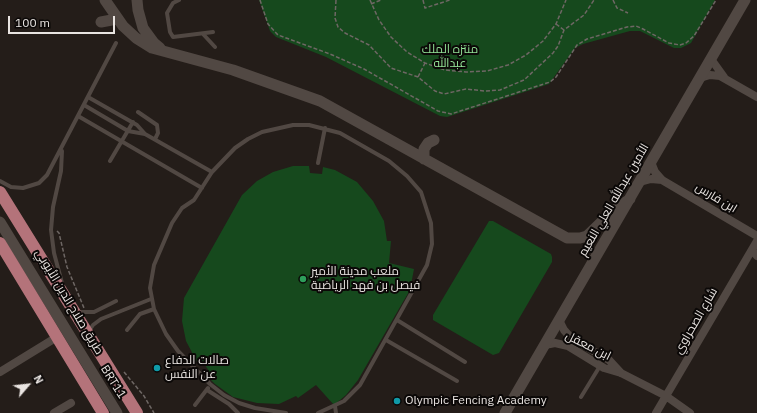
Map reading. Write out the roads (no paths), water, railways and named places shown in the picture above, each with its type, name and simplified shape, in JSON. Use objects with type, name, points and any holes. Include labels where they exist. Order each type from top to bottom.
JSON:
[{"type":"main road","points":[[105,0],[117,19],[129,33],[144,44],[170,54],[233,70],[320,100],[567,238],[574,239],[587,236],[612,212],[630,199]]},
{"type":"main road","points":[[137,0],[143,28],[154,44],[170,54]]},
{"type":"main road","name":"الأمين عبدالله العلي النعيم","points":[[504,413],[745,0]]},
{"type":"main road","points":[[101,22],[117,19]]},
{"type":"main road","points":[[424,159],[424,148],[428,143],[434,140]]},
{"type":"main road","name":"طريق صلاح الدين الأيوبي","points":[[0,192],[137,413]]},
{"type":"main road","name":"BRT11","points":[[0,222],[117,413]]},
{"type":"main road","points":[[0,243],[103,413]]},
{"type":"street","points":[[711,59],[725,78]]},
{"type":"street","points":[[700,78],[715,75],[725,78],[757,97]]},
{"type":"street","points":[[651,162],[662,180]]},
{"type":"street","points":[[640,182],[662,180]]},
{"type":"street","name":"ابن فارس","points":[[662,180],[757,236]]},
{"type":"street","name":"شارع الصحراوي","points":[[656,413],[754,253],[757,241]]},
{"type":"street","name":"ابن معقل","points":[[559,320],[564,330],[573,339],[613,362],[621,373]]},
{"type":"street","points":[[1,368],[58,337]]},
{"type":"street","points":[[568,346],[573,345],[573,339]]},
{"type":"street","name":"ابن معقل","points":[[544,345],[555,343],[568,346],[600,366],[608,370],[621,373],[666,396],[690,413]]},
{"type":"street","points":[[578,353],[576,348],[584,345]]},
{"type":"street","points":[[54,413],[71,403]]},
{"type":"lane","points":[[179,0],[173,3],[167,14],[171,35],[176,38],[213,32]]},
{"type":"lane","points":[[203,34],[215,47]]},
{"type":"lane","points":[[0,181],[11,187],[23,188],[39,183],[47,175],[116,42]]},
{"type":"lane","points":[[88,97],[134,122],[145,134]]},
{"type":"lane","points":[[84,105],[128,131],[145,134],[155,139],[212,172]]},
{"type":"lane","points":[[138,112],[157,125],[158,134],[155,139]]},
{"type":"lane","points":[[78,116],[202,188]]},
{"type":"lane","points":[[110,161],[134,122]]},
{"type":"lane","points":[[286,413],[254,408],[224,395],[210,384],[178,351],[166,334],[151,299],[151,276],[154,265],[172,224],[182,208],[194,200],[212,172],[235,148],[262,132],[293,125],[325,128],[354,140],[399,169],[414,184],[425,202],[432,228],[430,254],[422,274],[360,385],[349,397],[335,406],[318,413]]},
{"type":"lane","points":[[318,163],[325,128]]},
{"type":"lane","points":[[62,148],[61,171],[53,208],[51,230],[56,264],[72,307],[82,313],[90,313],[116,301]]},
{"type":"lane","points":[[88,334],[95,323],[151,299]]},
{"type":"lane","points":[[127,330],[140,314],[154,309]]},
{"type":"lane","points":[[397,320],[465,362]]},
{"type":"lane","points":[[386,340],[457,381]]},
{"type":"lane","points":[[581,397],[600,366]]},
{"type":"lane","points":[[195,405],[210,384]]},
{"type":"lane","points":[[206,390],[229,404],[238,413]]},
{"type":"lane","points":[[335,406],[336,413]]},
{"type":"place","name":"ملعب مدينة الأمير فيصل بن فهد الرياضية","points":[[303,279]]},
{"type":"place","name":"صالات الدفاع عن النفس","points":[[157,368]]},
{"type":"place","name":"Olympic Fencing Academy","points":[[397,401]]},
{"type":"park label","name":"منتزه الملك عبدالله","points":[[450,57]]}]
